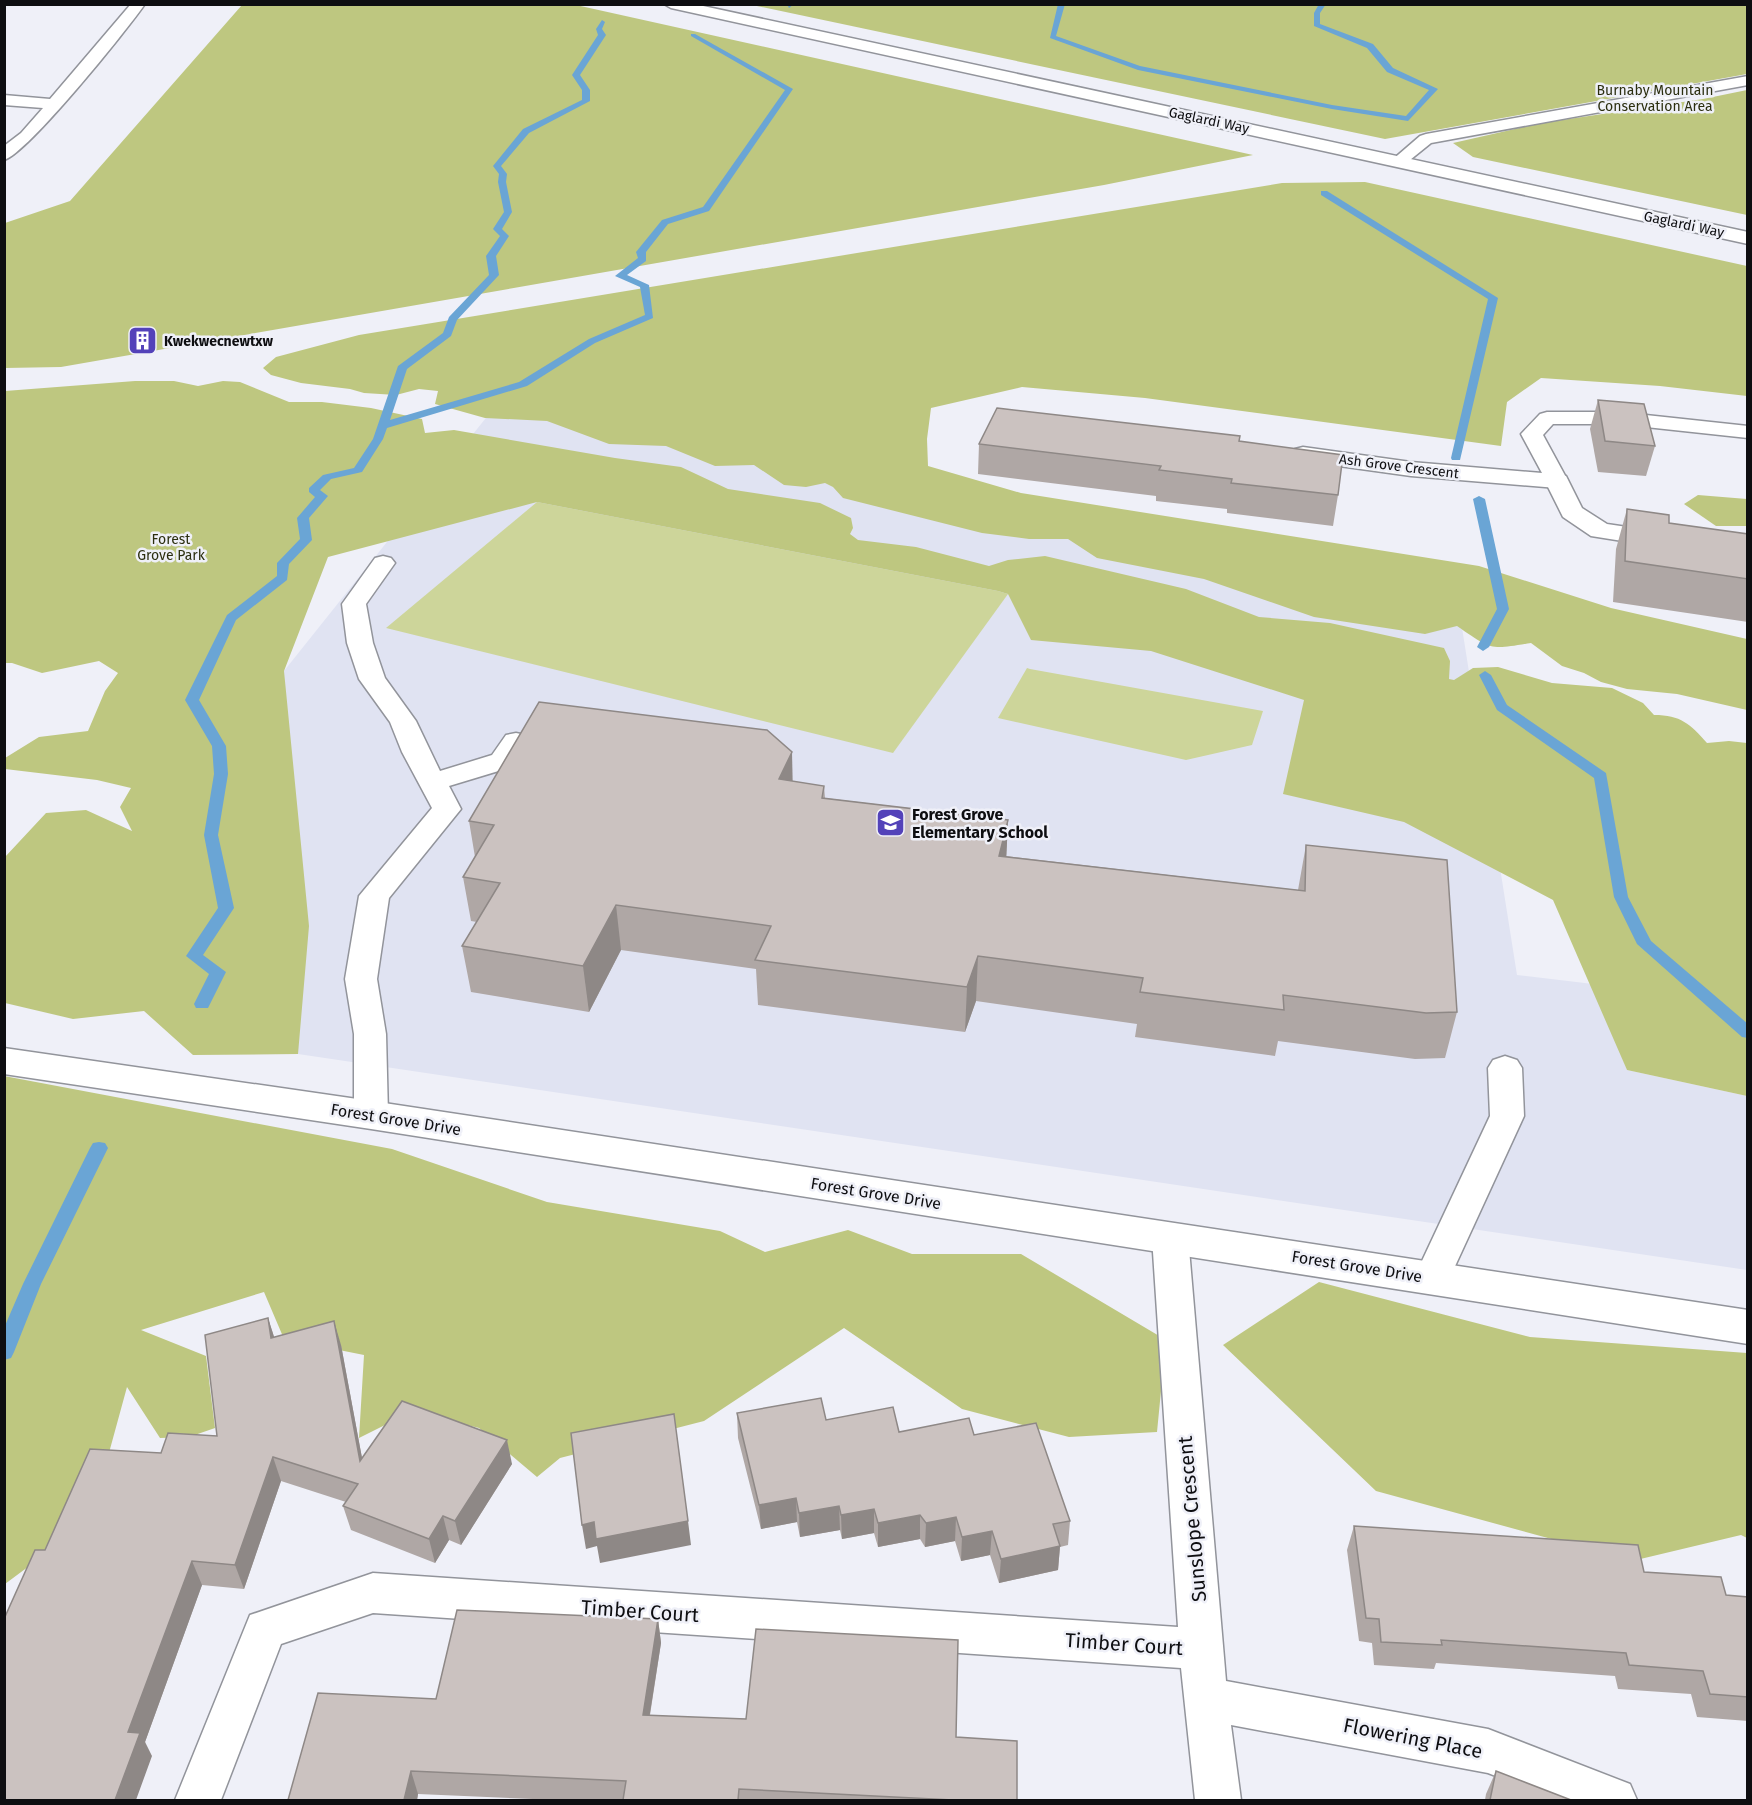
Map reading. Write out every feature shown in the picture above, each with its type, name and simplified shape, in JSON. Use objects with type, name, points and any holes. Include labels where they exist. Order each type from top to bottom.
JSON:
[{"type":"main road","name":"Gaglardi Way","points":[[671,4],[1748,238]]},
{"type":"main road","points":[[1557,481],[1572,512],[1600,531],[1748,553]]},
{"type":"main road","name":"Forest Grove Drive","points":[[4,1061],[371,1115],[1748,1327]]},
{"type":"lane","points":[[4,155],[27,136],[139,4]]},
{"type":"lane","points":[[1399,161],[1426,139],[1748,80]]},
{"type":"lane","points":[[4,100],[54,104]]},
{"type":"lane","points":[[1557,481],[1532,434],[1547,418],[1580,416],[1618,418],[1748,432]]},
{"type":"lane","name":"Ash Grove Crescent","points":[[1281,451],[1411,469],[1557,481]]},
{"type":"lane","points":[[371,1115],[370,1034],[361,979],[375,896],[447,809],[403,721],[372,679],[360,643],[354,604],[383,563]]},
{"type":"lane","points":[[433,782],[502,761],[516,741]]},
{"type":"lane","points":[[1432,1278],[1507,1116],[1505,1068]]},
{"type":"lane","name":"Sunslope Crescent","points":[[1170,1237],[1205,1699],[1218,1800]]},
{"type":"lane","name":"Timber Court","points":[[198,1800],[265,1629],[373,1593],[1203,1649]]},
{"type":"lane","name":"Flowering Place","points":[[1205,1699],[1488,1751],[1614,1800]]},
{"type":"shaded area","name":"Forest Grove Elementary School","points":[[509,389],[1460,615],[1517,975],[1593,984],[1627,1070],[1747,1096],[1747,1270],[298,1054],[284,671]]},
{"type":"green space","points":[[242,5],[576,5],[1253,155],[1104,185],[61,367],[5,368],[5,223],[70,201]]},
{"type":"green space","name":"Burnaby Mountain Conservation Area","points":[[752,5],[1747,5],[1747,74],[1385,139]]},
{"type":"green space","points":[[1747,90],[1747,215],[1473,157],[1453,143],[1542,123],[1703,99]]},
{"type":"green space","points":[[1365,182],[1747,266],[1747,396],[1660,386],[1541,378],[1507,402],[1501,446],[1145,398],[1022,387],[931,408],[927,439],[928,466],[1021,493],[1479,566],[1611,608],[1747,639],[1747,710],[1677,694],[1627,689],[1601,682],[1584,673],[1562,666],[1531,643],[1507,647],[1491,646],[1477,640],[1457,626],[1425,634],[1314,617],[1204,579],[1097,558],[1068,539],[1029,539],[982,533],[843,498],[833,487],[825,483],[806,487],[784,485],[754,465],[715,466],[666,446],[609,444],[547,421],[485,418],[435,404],[438,391],[419,389],[396,395],[364,393],[301,383],[271,375],[263,368],[276,357],[359,335],[1282,183]]},
{"type":"green space","name":"Forest Grove Park","points":[[135,381],[174,381],[198,386],[223,381],[240,382],[289,402],[322,402],[371,408],[422,419],[425,433],[454,430],[681,467],[728,489],[820,503],[851,518],[853,528],[850,534],[858,540],[916,547],[989,566],[1008,560],[1045,556],[1186,589],[1259,617],[1330,623],[1444,648],[1450,661],[1449,679],[1454,680],[1473,668],[1498,667],[1552,683],[1612,688],[1643,703],[1654,715],[1663,715],[1684,722],[1707,743],[1729,741],[1747,743],[1747,1096],[1627,1070],[1553,900],[1404,822],[1283,794],[1304,700],[1151,651],[1031,640],[1008,594],[998,591],[537,502],[328,557],[284,671],[309,926],[298,1054],[193,1055],[144,1011],[73,1019],[5,1003],[5,857],[46,813],[86,810],[132,831],[120,807],[131,788],[97,780],[5,769],[5,758],[39,737],[88,731],[105,691],[118,673],[99,661],[42,673],[12,663],[5,663],[5,391]]},
{"type":"green space","points":[[1698,495],[1747,499],[1747,526],[1716,526],[1684,504]]},
{"type":"green space","points":[[537,502],[1008,594],[893,753],[386,628]]},
{"type":"green space","points":[[1027,668],[1263,711],[1252,745],[1186,760],[998,718]]},
{"type":"green space","points":[[4,1076],[392,1149],[547,1202],[720,1231],[765,1252],[848,1230],[912,1254],[1021,1254],[1166,1340],[1157,1432],[1069,1437],[962,1409],[844,1328],[704,1421],[560,1458],[537,1477],[479,1428],[413,1411],[359,1438],[364,1355],[284,1339],[264,1292],[141,1330],[206,1356],[215,1428],[189,1437],[160,1438],[127,1387],[101,1482],[52,1549],[5,1584]]},
{"type":"green space","points":[[1319,1282],[1530,1337],[1747,1353],[1747,1538],[1741,1535],[1632,1561],[1376,1491],[1223,1345]]},
{"type":"building","points":[[1598,400],[1644,404],[1655,446],[1605,441]]},
{"type":"building","points":[[997,408],[1240,436],[1239,441],[1343,455],[1338,495],[1231,483],[1232,479],[1159,470],[1161,466],[979,444]]},
{"type":"building","points":[[1627,509],[1669,515],[1669,523],[1748,534],[1748,579],[1625,561]]},
{"type":"building","points":[[539,702],[767,730],[792,752],[779,779],[824,786],[822,798],[1008,820],[999,856],[1305,891],[1306,845],[1447,860],[1457,1012],[1426,1013],[1283,995],[1284,1010],[1140,992],[1143,978],[978,956],[967,987],[755,960],[771,926],[616,905],[583,966],[462,946],[500,883],[463,877],[494,825],[469,821]]},
{"type":"building","points":[[268,1318],[271,1338],[334,1321],[360,1461],[402,1401],[507,1440],[455,1521],[443,1516],[429,1539],[343,1506],[358,1484],[273,1457],[235,1565],[192,1561],[128,1732],[140,1733],[115,1800],[4,1800],[4,1619],[35,1550],[45,1550],[90,1449],[161,1453],[168,1433],[217,1436],[205,1335]]},
{"type":"building","points":[[821,1398],[826,1420],[893,1407],[899,1432],[969,1418],[974,1435],[1036,1423],[1070,1521],[1053,1524],[1060,1546],[1001,1559],[992,1531],[962,1537],[956,1517],[926,1523],[920,1515],[878,1523],[874,1509],[841,1515],[839,1506],[799,1513],[796,1498],[759,1505],[737,1413]]},
{"type":"building","points":[[674,1414],[688,1521],[596,1539],[594,1522],[582,1525],[571,1433]]},
{"type":"building","points":[[1354,1526],[1638,1545],[1644,1572],[1721,1577],[1726,1595],[1748,1597],[1748,1697],[1710,1694],[1703,1671],[1629,1665],[1626,1653],[1441,1640],[1442,1645],[1381,1642],[1379,1619],[1366,1618]]},
{"type":"building","points":[[457,1610],[658,1619],[643,1715],[746,1719],[756,1629],[958,1640],[956,1737],[1017,1741],[1017,1800],[953,1800],[739,1789],[738,1800],[623,1800],[626,1781],[411,1771],[404,1800],[288,1800],[318,1693],[436,1699]]},
{"type":"building","points":[[1496,1771],[1571,1800],[1490,1800]]},
{"type":"waterway","points":[[1062,4],[1052,37],[1138,68],[1332,107],[1408,119],[1434,89],[1390,70],[1370,46],[1316,25],[1317,13],[1323,4]]},
{"type":"waterway","points":[[382,426],[402,368],[448,334],[452,319],[494,275],[491,256],[505,236],[497,229],[508,212],[502,182],[503,174],[497,166],[526,131],[586,101],[586,90],[576,75],[602,35],[599,29],[602,22]]},
{"type":"waterway","points":[[382,426],[523,384],[592,341],[650,316],[644,285],[620,276],[643,259],[641,252],[665,222],[706,209],[789,89],[693,35]]},
{"type":"waterway","points":[[1324,193],[1493,298],[1456,458]]},
{"type":"waterway","points":[[202,1004],[218,972],[194,956],[226,908],[211,835],[221,774],[219,746],[192,700],[231,618],[283,577],[283,563],[306,540],[303,518],[322,496],[313,490],[327,477],[358,470],[378,439],[382,426]]},
{"type":"waterway","points":[[1479,499],[1503,609],[1483,647]]},
{"type":"waterway","points":[[1485,675],[1502,707],[1601,776],[1621,897],[1645,944],[1748,1033]]},
{"type":"waterway","points":[[4,1352],[32,1284],[99,1148]]},
{"type":"place","name":"Kwekwecnewtxw","points":[[143,341]]},
{"type":"place","name":"Forest Grove Elementary School","points":[[891,823]]}]
